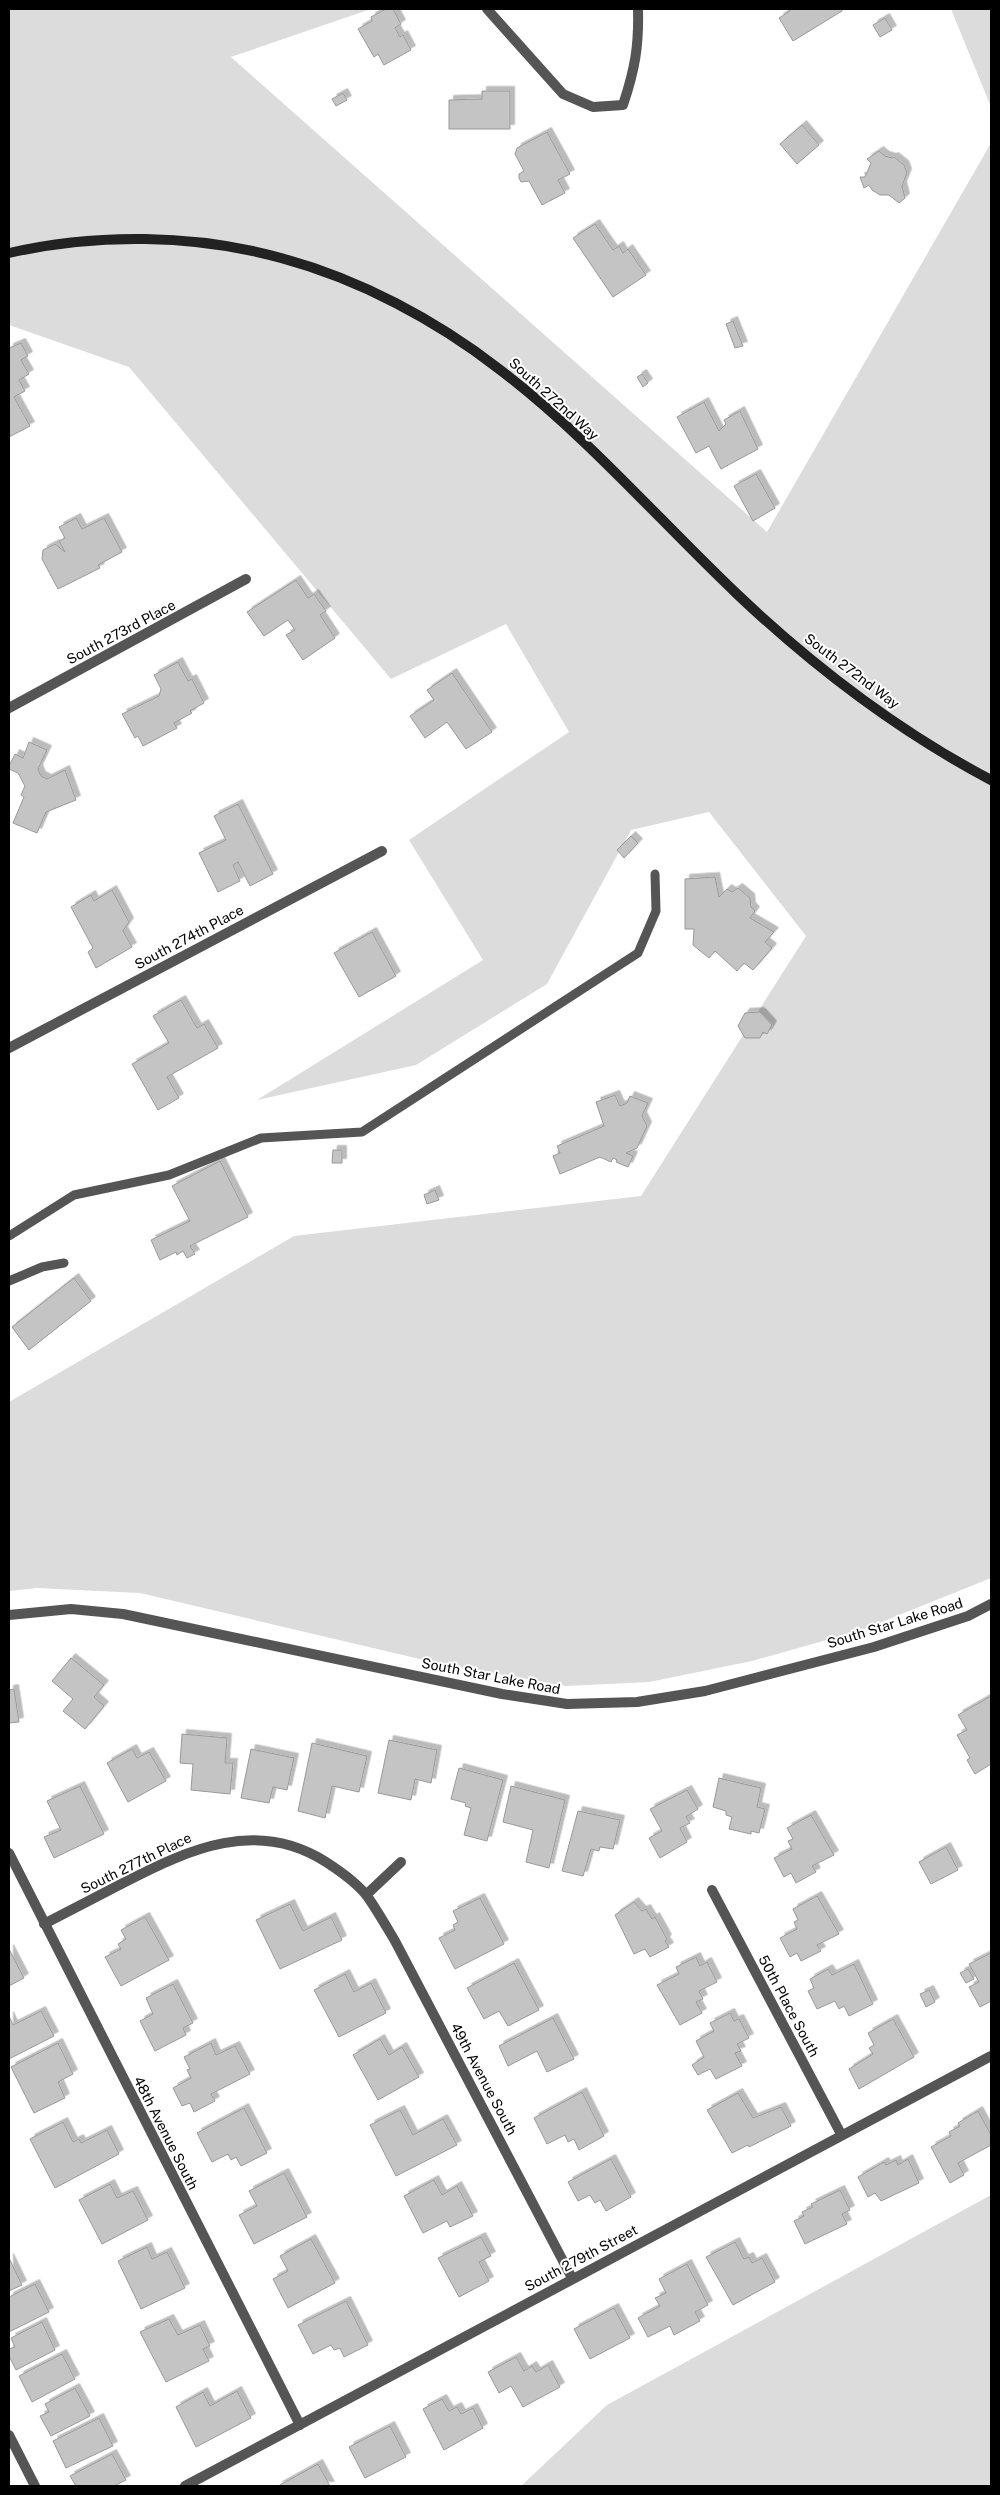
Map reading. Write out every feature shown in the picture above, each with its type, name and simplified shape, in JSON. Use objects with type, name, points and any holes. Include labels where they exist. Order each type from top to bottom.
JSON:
[{"type":"main road","name":"South 272nd Way","points":[[9,253],[77,242],[137,239],[210,244],[280,258],[326,273],[411,312],[498,367],[540,402],[739,595],[817,664],[912,733],[991,780]]},
{"type":"street","points":[[487,9],[563,94],[593,107],[623,105],[633,76],[639,44],[638,9]]},
{"type":"street","name":"South 273rd Place","points":[[9,708],[246,580]]},
{"type":"street","name":"South 274th Place","points":[[9,1048],[382,850]]},
{"type":"street","name":"South Star Lake Road","points":[[9,1615],[72,1609],[122,1614],[502,1694],[567,1704],[637,1702],[705,1691],[874,1647],[968,1616],[991,1604]]},
{"type":"street","name":"South 277th Place","points":[[44,1924],[171,1859],[204,1846],[239,1841],[255,1841],[280,1844],[304,1850]]},
{"type":"street","name":"49th Avenue South","points":[[304,1850],[337,1869],[366,1895],[424,1993],[572,2278]]},
{"type":"street","name":"48th Avenue South","points":[[9,1853],[300,2426]]},
{"type":"street","points":[[366,1895],[401,1862]]},
{"type":"street","name":"50th Place South","points":[[712,1890],[841,2134]]},
{"type":"street","name":"South 279th Street","points":[[185,2486],[300,2426],[841,2134],[991,2056]]},
{"type":"street","points":[[9,2434],[35,2486]]},
{"type":"lane","points":[[9,1236],[74,1195],[169,1175],[261,1138],[362,1132],[638,953],[656,911],[654,874]]},
{"type":"lane","points":[[9,1281],[42,1267],[64,1263]]},
{"type":"shaded area","points":[[9,9],[371,9],[231,57],[767,532],[991,143],[991,1578],[862,1630],[752,1661],[649,1682],[566,1686],[441,1664],[140,1593],[37,1588],[9,1591],[9,1402],[294,1236],[641,1196],[806,936],[709,812],[631,830],[547,984],[416,1065],[257,1100],[483,960],[409,840],[569,732],[506,624],[391,679],[129,367],[9,325]]},
{"type":"shaded area","points":[[951,9],[991,9],[991,107]]},
{"type":"shaded area","points":[[991,2195],[991,2486],[521,2486],[607,2405]]},
{"type":"building","points":[[386,9],[393,9],[401,24],[395,28],[400,37],[403,35],[411,50],[384,65],[378,54],[374,57],[358,29],[372,21],[371,17]]},
{"type":"building","points":[[789,9],[841,9],[842,11],[793,41],[779,18],[790,11]]},
{"type":"building","points":[[885,18],[892,30],[880,37],[873,25]]},
{"type":"building","points":[[482,91],[510,91],[510,129],[449,129],[449,100],[482,99]]},
{"type":"building","points":[[343,93],[347,100],[336,106],[332,99]]},
{"type":"building","points":[[802,125],[819,145],[797,164],[780,144]]},
{"type":"building","points":[[547,132],[570,174],[558,180],[565,193],[542,205],[529,181],[521,182],[519,174],[524,171],[515,154],[517,148]]},
{"type":"building","points":[[879,151],[885,156],[894,157],[904,165],[907,173],[902,186],[905,198],[899,203],[889,195],[880,195],[872,190],[869,185],[864,188],[860,177],[865,177],[871,163],[867,159]]},
{"type":"building","points":[[595,224],[613,250],[619,246],[623,253],[628,249],[646,275],[613,297],[573,238]]},
{"type":"building","points":[[733,321],[743,346],[735,348],[726,324]]},
{"type":"building","points":[[21,343],[28,356],[21,360],[29,374],[19,380],[25,391],[14,397],[30,426],[9,437],[9,348]]},
{"type":"building","points":[[642,374],[648,383],[643,387],[637,377]]},
{"type":"building","points":[[704,402],[719,431],[726,424],[724,420],[740,411],[758,449],[721,469],[709,446],[696,453],[677,417]]},
{"type":"building","points":[[756,474],[775,508],[753,521],[734,486]]},
{"type":"building","points":[[76,518],[82,529],[104,518],[122,552],[98,565],[100,568],[58,589],[42,559],[43,550],[55,544],[65,552],[59,541],[65,538],[59,527]]},
{"type":"building","points":[[296,580],[308,598],[314,594],[326,611],[320,615],[335,638],[303,660],[286,635],[295,630],[288,620],[264,636],[247,612]]},
{"type":"building","points":[[178,662],[188,681],[192,679],[204,703],[190,711],[192,713],[174,723],[177,728],[143,746],[138,736],[135,738],[122,714],[159,696],[161,689],[154,675]]},
{"type":"building","points":[[452,673],[492,732],[466,749],[447,722],[425,738],[410,716],[434,700],[427,690]]},
{"type":"building","points":[[29,742],[47,750],[38,769],[41,776],[47,779],[65,770],[76,800],[46,812],[37,833],[13,823],[24,797],[21,795],[25,786],[18,773],[9,769],[9,766],[15,754],[23,758]]},
{"type":"building","points":[[238,804],[273,874],[250,886],[238,862],[233,865],[240,881],[218,892],[199,853],[226,840],[214,816]]},
{"type":"building","points":[[631,836],[638,843],[624,858],[617,850]]},
{"type":"building","points":[[715,877],[719,897],[727,889],[732,892],[738,888],[750,898],[751,907],[755,911],[750,918],[774,932],[765,942],[772,948],[753,970],[744,963],[737,971],[715,951],[709,958],[693,945],[694,929],[685,929],[685,879]]},
{"type":"building","points":[[112,890],[129,922],[123,931],[132,947],[96,968],[88,952],[93,948],[71,907],[91,895],[94,901]]},
{"type":"building","points":[[372,932],[396,976],[359,997],[334,953]]},
{"type":"building","points":[[181,1000],[197,1028],[204,1024],[218,1048],[167,1077],[179,1098],[158,1110],[132,1064],[169,1043],[153,1016]]},
{"type":"building","points":[[760,1012],[772,1025],[767,1034],[763,1032],[760,1038],[745,1038],[738,1026],[745,1013]]},
{"type":"building","points":[[615,1095],[620,1106],[627,1103],[630,1096],[648,1103],[642,1116],[647,1126],[637,1148],[626,1153],[633,1156],[628,1167],[616,1162],[617,1160],[613,1158],[611,1162],[600,1157],[560,1174],[553,1156],[560,1153],[557,1146],[604,1126],[596,1102]]},
{"type":"building","points":[[333,1150],[342,1150],[342,1163],[332,1163]]},
{"type":"building","points":[[220,1161],[248,1217],[190,1246],[195,1254],[187,1258],[183,1251],[177,1255],[176,1252],[160,1260],[151,1240],[190,1221],[172,1186]]},
{"type":"building","points":[[435,1190],[439,1200],[427,1204],[424,1195]]},
{"type":"building","points":[[74,1278],[91,1301],[29,1350],[12,1327]]},
{"type":"building","points":[[71,1658],[104,1685],[94,1697],[104,1706],[85,1729],[63,1711],[73,1699],[52,1681]]},
{"type":"building","points":[[14,1689],[19,1722],[9,1723],[9,1690]]},
{"type":"building","points":[[991,1696],[991,1764],[975,1774],[967,1760],[970,1758],[957,1735],[967,1730],[958,1715]]},
{"type":"building","points":[[182,1734],[227,1738],[225,1763],[233,1763],[230,1794],[191,1790],[193,1764],[180,1763]]},
{"type":"building","points":[[389,1740],[437,1750],[431,1783],[415,1779],[411,1800],[378,1793]]},
{"type":"building","points":[[312,1743],[367,1756],[359,1792],[332,1786],[325,1818],[298,1811]]},
{"type":"building","points":[[132,1749],[137,1758],[149,1752],[166,1781],[128,1802],[107,1763]]},
{"type":"building","points":[[251,1749],[294,1758],[287,1790],[273,1787],[269,1803],[241,1798]]},
{"type":"building","points":[[459,1768],[503,1780],[487,1841],[464,1835],[471,1808],[465,1806],[466,1803],[451,1799]]},
{"type":"building","points":[[719,1778],[761,1788],[757,1807],[765,1809],[759,1833],[751,1831],[751,1834],[729,1829],[732,1817],[726,1815],[726,1811],[713,1807]]},
{"type":"building","points":[[80,1786],[104,1834],[54,1858],[44,1837],[61,1830],[47,1801]]},
{"type":"building","points":[[511,1786],[565,1800],[549,1868],[526,1862],[533,1830],[503,1822]]},
{"type":"building","points":[[687,1790],[698,1809],[686,1817],[690,1823],[680,1828],[687,1842],[660,1858],[649,1838],[662,1831],[650,1809]]},
{"type":"building","points":[[578,1811],[620,1820],[613,1849],[600,1847],[599,1851],[591,1849],[583,1876],[562,1871]]},
{"type":"building","points":[[811,1815],[834,1855],[812,1866],[816,1872],[796,1883],[791,1873],[784,1877],[774,1858],[792,1849],[788,1841],[793,1839],[787,1828]]},
{"type":"building","points":[[946,1847],[958,1870],[931,1884],[919,1862]]},
{"type":"building","points":[[817,1896],[839,1934],[817,1945],[821,1951],[801,1961],[797,1953],[790,1957],[780,1938],[797,1929],[794,1922],[798,1920],[793,1909]]},
{"type":"building","points":[[480,1898],[504,1944],[455,1969],[439,1938],[455,1930],[453,1925],[458,1922],[453,1911]]},
{"type":"building","points":[[634,1902],[642,1911],[646,1909],[652,1919],[655,1917],[667,1939],[665,1941],[669,1947],[650,1957],[645,1949],[634,1954],[615,1915]]},
{"type":"building","points":[[290,1904],[303,1931],[331,1917],[342,1940],[280,1969],[256,1920]]},
{"type":"building","points":[[145,1917],[169,1960],[121,1986],[105,1957],[121,1949],[118,1944],[126,1939],[121,1930]]},
{"type":"building","points":[[9,1949],[24,1978],[9,1986]]},
{"type":"building","points":[[991,1953],[991,2001],[980,2007],[969,1987],[979,1982],[969,1964]]},
{"type":"building","points":[[696,1957],[700,1966],[707,1962],[717,1982],[699,1991],[703,1999],[696,2002],[702,2013],[680,2025],[657,1985],[679,1974],[676,1967]]},
{"type":"building","points":[[514,1963],[539,2010],[508,2026],[499,2011],[484,2019],[467,1988]]},
{"type":"building","points":[[854,1964],[873,2004],[849,2016],[844,2006],[839,2009],[835,2001],[817,2009],[808,1991],[814,1988],[810,1979],[828,1969],[832,1975]]},
{"type":"building","points":[[968,1969],[974,1979],[966,1983],[960,1973]]},
{"type":"building","points":[[345,1974],[354,1992],[371,1983],[386,2013],[339,2037],[314,1990]]},
{"type":"building","points":[[173,1984],[193,2023],[183,2028],[186,2035],[155,2051],[140,2021],[153,2014],[146,1998]]},
{"type":"building","points":[[929,1990],[935,2002],[926,2007],[920,1994]]},
{"type":"building","points":[[41,2011],[54,2036],[9,2059],[9,2016],[13,2025]]},
{"type":"building","points":[[730,2013],[734,2021],[739,2019],[749,2038],[737,2044],[741,2051],[735,2053],[742,2066],[716,2079],[710,2069],[698,2075],[692,2065],[704,2057],[696,2041],[714,2031],[710,2023]]},
{"type":"building","points":[[553,2018],[574,2059],[547,2072],[537,2051],[508,2066],[499,2046]]},
{"type":"building","points":[[893,2019],[914,2057],[859,2089],[849,2069],[873,2054],[869,2048],[874,2045],[868,2033]]},
{"type":"building","points":[[380,2039],[389,2055],[402,2047],[419,2077],[378,2100],[353,2055]]},
{"type":"building","points":[[58,2043],[73,2074],[58,2082],[65,2098],[34,2113],[11,2067]]},
{"type":"building","points":[[211,2043],[216,2055],[235,2046],[250,2074],[211,2094],[215,2101],[194,2112],[190,2103],[182,2106],[173,2088],[191,2078],[187,2070],[190,2069],[184,2057]]},
{"type":"building","points":[[582,2092],[604,2136],[579,2150],[574,2139],[568,2142],[565,2135],[547,2144],[534,2118]]},
{"type":"building","points":[[738,2093],[753,2118],[781,2107],[791,2126],[749,2147],[748,2145],[732,2153],[707,2110]]},
{"type":"building","points":[[244,2108],[267,2153],[241,2166],[236,2157],[231,2160],[228,2154],[212,2162],[197,2133]]},
{"type":"building","points":[[400,2110],[413,2135],[443,2119],[457,2145],[396,2176],[370,2125]]},
{"type":"building","points":[[978,2111],[991,2135],[991,2145],[958,2163],[964,2175],[950,2183],[931,2147],[951,2136],[949,2132],[960,2126],[958,2123]]},
{"type":"building","points":[[63,2122],[73,2142],[79,2139],[81,2143],[107,2130],[119,2154],[55,2188],[30,2139]]},
{"type":"building","points":[[611,2159],[631,2197],[606,2211],[600,2200],[595,2203],[590,2195],[578,2201],[568,2182]]},
{"type":"building","points":[[908,2159],[919,2183],[881,2201],[875,2193],[868,2197],[858,2177],[884,2162],[886,2165],[896,2160],[898,2165]]},
{"type":"building","points":[[284,2173],[307,2217],[254,2244],[239,2215],[257,2206],[249,2191]]},
{"type":"building","points":[[434,2180],[442,2195],[457,2186],[473,2216],[450,2227],[447,2221],[423,2233],[404,2196]]},
{"type":"building","points":[[110,2184],[117,2198],[133,2191],[148,2220],[102,2244],[79,2200]]},
{"type":"building","points":[[840,2190],[850,2210],[842,2214],[847,2224],[805,2244],[794,2221],[804,2216],[802,2212],[813,2207],[811,2204]]},
{"type":"building","points":[[481,2237],[491,2256],[479,2262],[489,2281],[459,2297],[438,2258]]},
{"type":"building","points":[[311,2239],[335,2283],[288,2308],[273,2279],[288,2271],[280,2256]]},
{"type":"building","points":[[735,2242],[744,2259],[749,2257],[752,2263],[762,2258],[775,2282],[733,2305],[706,2257]]},
{"type":"building","points":[[147,2247],[152,2259],[167,2252],[185,2288],[141,2309],[118,2261]]},
{"type":"building","points":[[9,2258],[22,2285],[9,2291]]},
{"type":"building","points":[[687,2264],[708,2305],[695,2312],[700,2321],[674,2335],[670,2326],[648,2337],[638,2318],[660,2306],[655,2298],[666,2293],[659,2279]]},
{"type":"building","points":[[35,2284],[49,2312],[9,2332],[9,2297]]},
{"type":"building","points":[[346,2301],[368,2345],[344,2357],[340,2348],[334,2350],[331,2345],[313,2354],[298,2325]]},
{"type":"building","points":[[614,2308],[630,2338],[590,2359],[574,2329]]},
{"type":"building","points":[[169,2319],[178,2335],[200,2325],[210,2346],[203,2349],[209,2361],[166,2382],[140,2332]]},
{"type":"building","points":[[42,2322],[55,2350],[16,2370],[9,2356],[9,2349],[15,2347],[11,2338]]},
{"type":"building","points":[[62,2354],[75,2379],[32,2402],[19,2376]]},
{"type":"building","points":[[516,2357],[524,2371],[532,2366],[536,2372],[548,2365],[560,2387],[523,2407],[511,2386],[499,2393],[488,2372]]},
{"type":"building","points":[[75,2388],[90,2416],[51,2436],[40,2416],[49,2412],[45,2404]]},
{"type":"building","points":[[237,2391],[251,2418],[196,2447],[176,2407],[203,2392],[210,2406]]},
{"type":"building","points":[[442,2399],[449,2411],[457,2407],[461,2414],[473,2408],[483,2428],[444,2450],[423,2409]]},
{"type":"building","points":[[99,2418],[113,2446],[66,2468],[53,2441]]},
{"type":"building","points":[[390,2426],[406,2457],[365,2478],[349,2447]]},
{"type":"building","points":[[112,2454],[126,2480],[114,2486],[76,2486],[70,2476]]},
{"type":"building","points":[[318,2464],[330,2486],[278,2486]]}]
